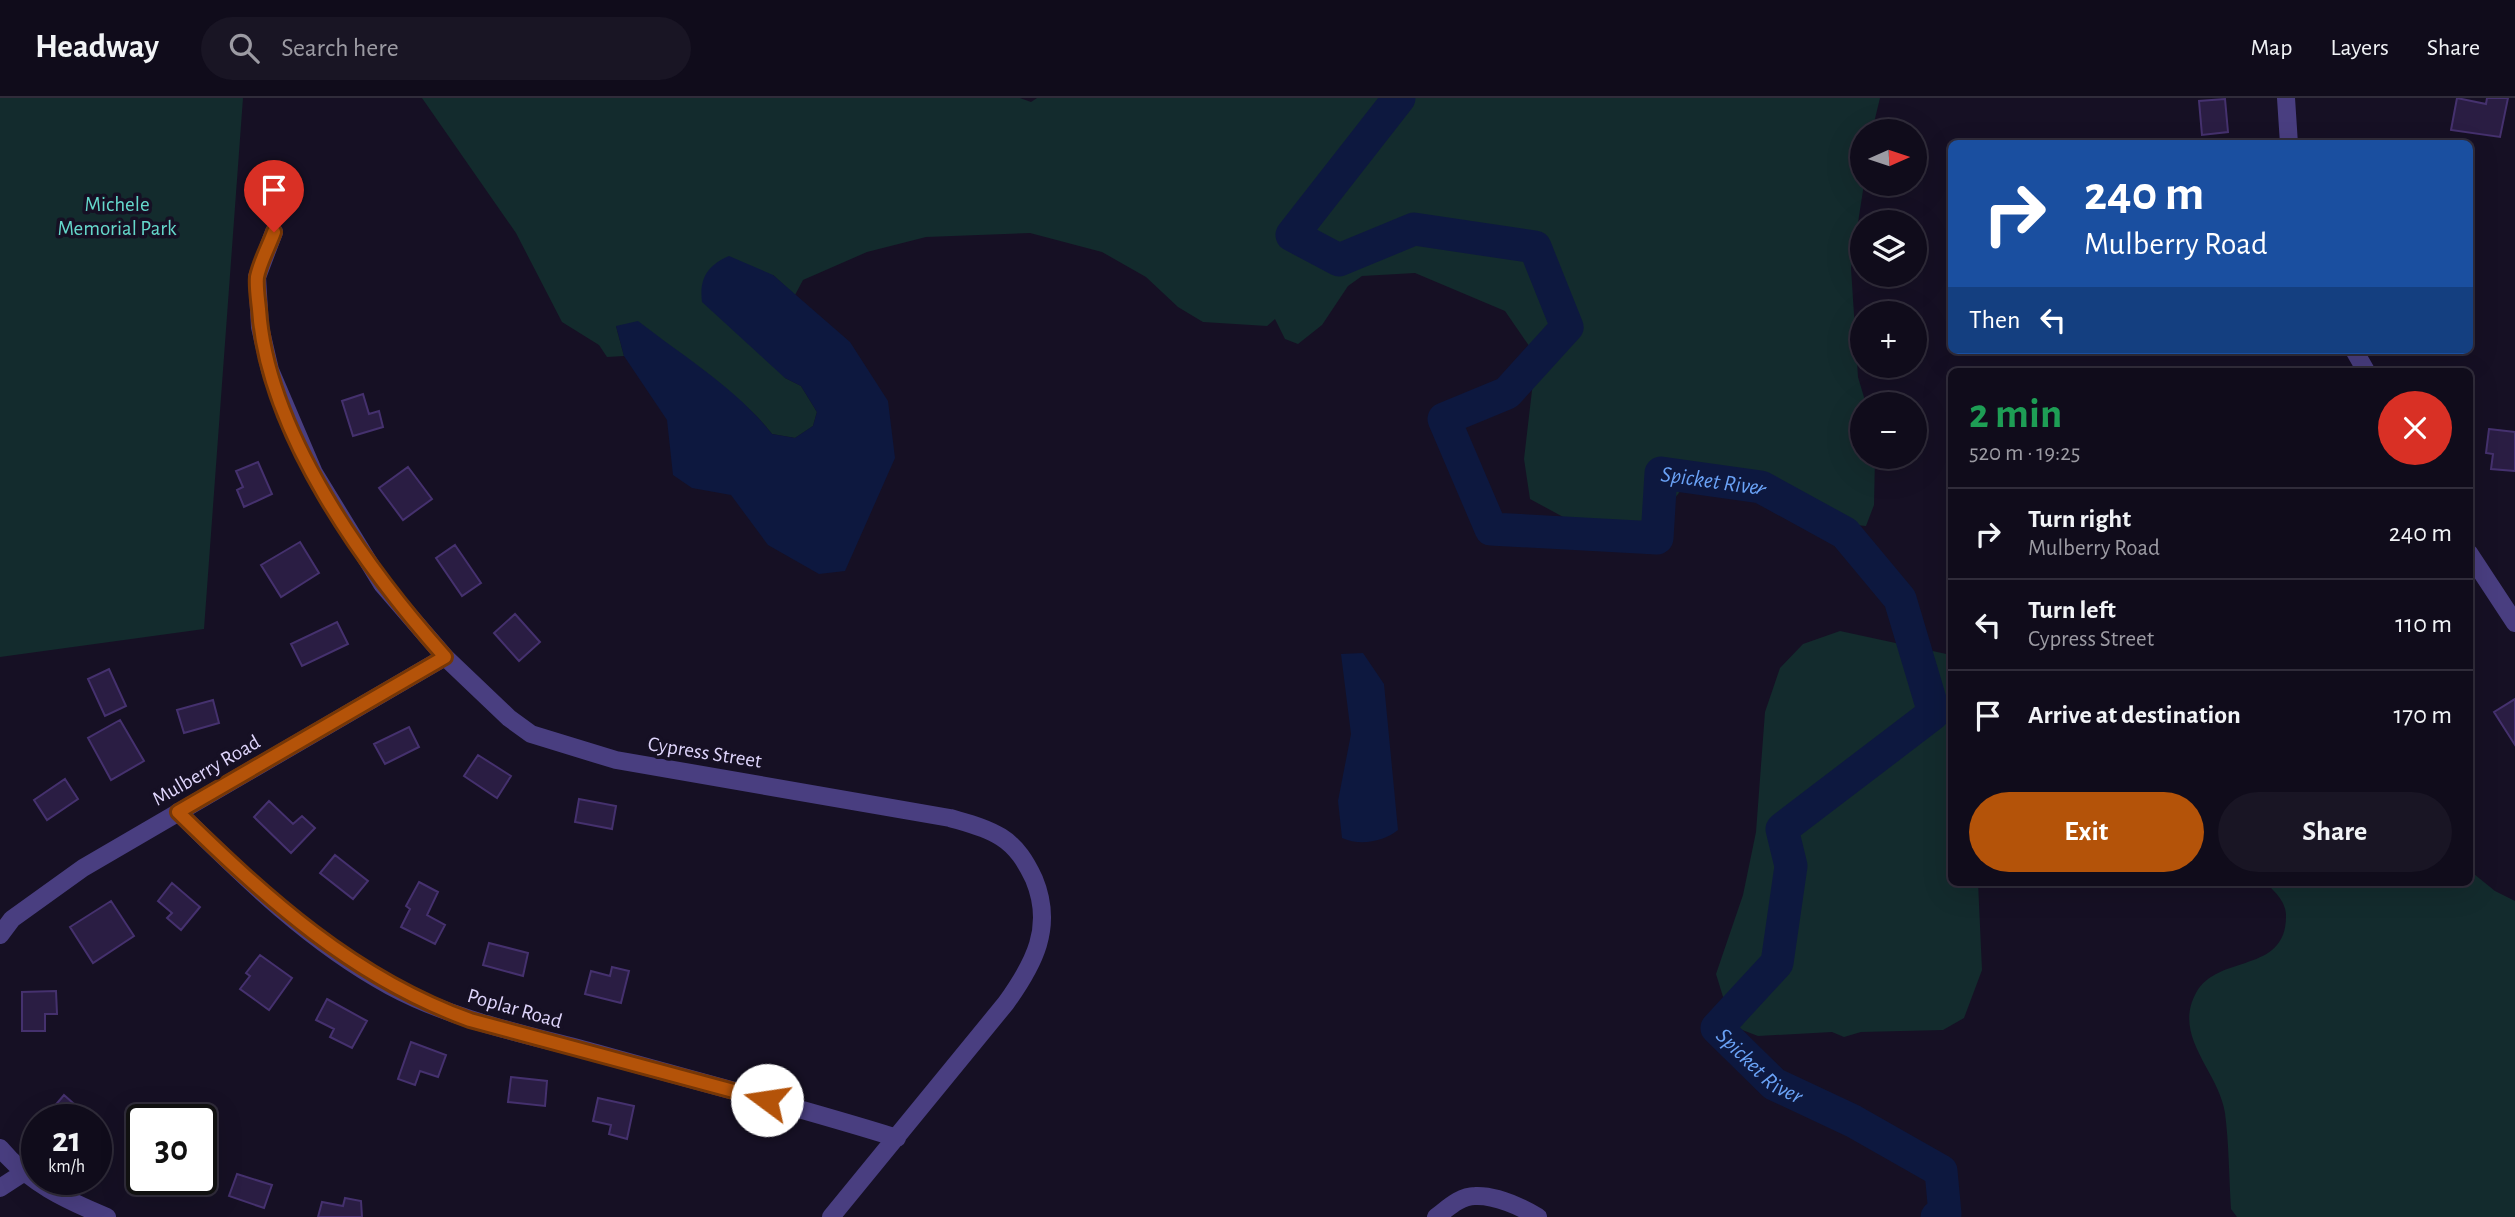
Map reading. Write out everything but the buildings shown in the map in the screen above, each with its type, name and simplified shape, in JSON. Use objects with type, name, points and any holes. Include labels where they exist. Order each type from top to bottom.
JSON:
[{"type":"street","points":[[2286,98],[2289,140]]},
{"type":"street","name":"Cypress Street","points":[[274,232],[257,277],[260,327],[270,370],[314,473],[357,548],[382,584],[445,657],[509,718],[531,734],[559,745],[616,760],[950,818],[987,829],[1016,849],[1027,863],[1040,895],[1044,929],[1039,948],[1006,1003],[831,1217]]},
{"type":"street","points":[[2473,559],[2515,623]]},
{"type":"street","name":"Mulberry Road","points":[[0,934],[12,919],[35,900],[83,868],[445,657]]},
{"type":"street","name":"Poplar Road","points":[[178,812],[248,880],[316,937],[389,985],[429,1005],[480,1023],[810,1110],[897,1138]]},
{"type":"street","points":[[0,1148],[21,1170]]},
{"type":"street","points":[[0,1188],[21,1173]]},
{"type":"street","points":[[58,1195],[107,1217]]},
{"type":"street","points":[[1436,1217],[1459,1201],[1475,1196],[1522,1207],[1538,1217]]},
{"type":"green space","name":"Michele Memorial Park","points":[[0,98],[243,98],[204,629],[0,657]]},
{"type":"green space","points":[[422,98],[1020,98],[1031,102],[1037,98],[1880,98],[1875,119],[1850,119],[1850,196],[1862,196],[1860,210],[1850,210],[1850,287],[1852,287],[1853,301],[1850,301],[1850,378],[1858,378],[1862,392],[1850,392],[1850,469],[1875,469],[1874,505],[1866,526],[1845,524],[1792,486],[1766,473],[1701,474],[1684,486],[1642,542],[1615,545],[1530,499],[1524,459],[1536,356],[1505,311],[1415,273],[1362,276],[1348,286],[1322,325],[1298,344],[1285,339],[1275,319],[1267,326],[1203,322],[1178,307],[1146,277],[1102,252],[1030,233],[926,237],[867,252],[803,280],[795,295],[773,275],[785,378],[801,386],[817,412],[813,426],[795,438],[772,434],[756,416],[720,385],[658,348],[616,326],[624,356],[607,357],[599,345],[562,322],[516,233]]},
{"type":"green space","points":[[1840,631],[1948,654],[1948,886],[1978,886],[1982,970],[1964,1018],[1943,1030],[1861,1032],[1844,1037],[1832,1032],[1758,1036],[1732,1026],[1716,974],[1743,895],[1756,832],[1765,712],[1780,668],[1803,644]]},
{"type":"green space","points":[[2473,873],[2495,891],[2515,901],[2515,1217],[2237,1217],[2231,1209],[2225,1113],[2215,1083],[2193,1039],[2190,1009],[2196,993],[2206,981],[2219,972],[2264,956],[2275,947],[2283,934],[2286,915],[2284,905],[2268,886],[2473,886]]},
{"type":"water","points":[[729,256],[773,275],[850,342],[888,401],[895,458],[845,571],[819,574],[768,545],[731,495],[692,488],[673,475],[667,420],[624,356],[616,326],[638,321],[743,402],[772,434],[795,438],[813,426],[817,412],[801,386],[785,378],[702,302],[702,286],[706,273]]},
{"type":"water","points":[[1363,653],[1384,684],[1398,830],[1371,842],[1342,838],[1338,801],[1351,734],[1341,654]]},
{"type":"waterway","name":"Spicket River","points":[[1399,98],[1292,235],[1339,260],[1414,229],[1535,247],[1567,327],[1507,393],[1444,419],[1491,529],[1657,538],[1661,473],[1761,487],[1845,533],[1900,599],[1934,713],[1782,829],[1791,866],[1777,963],[1717,1028],[1774,1084],[1853,1121],[1941,1171],[1945,1214],[1937,1217]]},
{"type":"route","points":[[274,232],[257,277],[260,327],[270,370],[290,422],[314,473],[357,548],[382,584],[445,657],[178,812],[248,880],[316,937],[389,985],[429,1005],[512,1032],[767,1100]]}]
